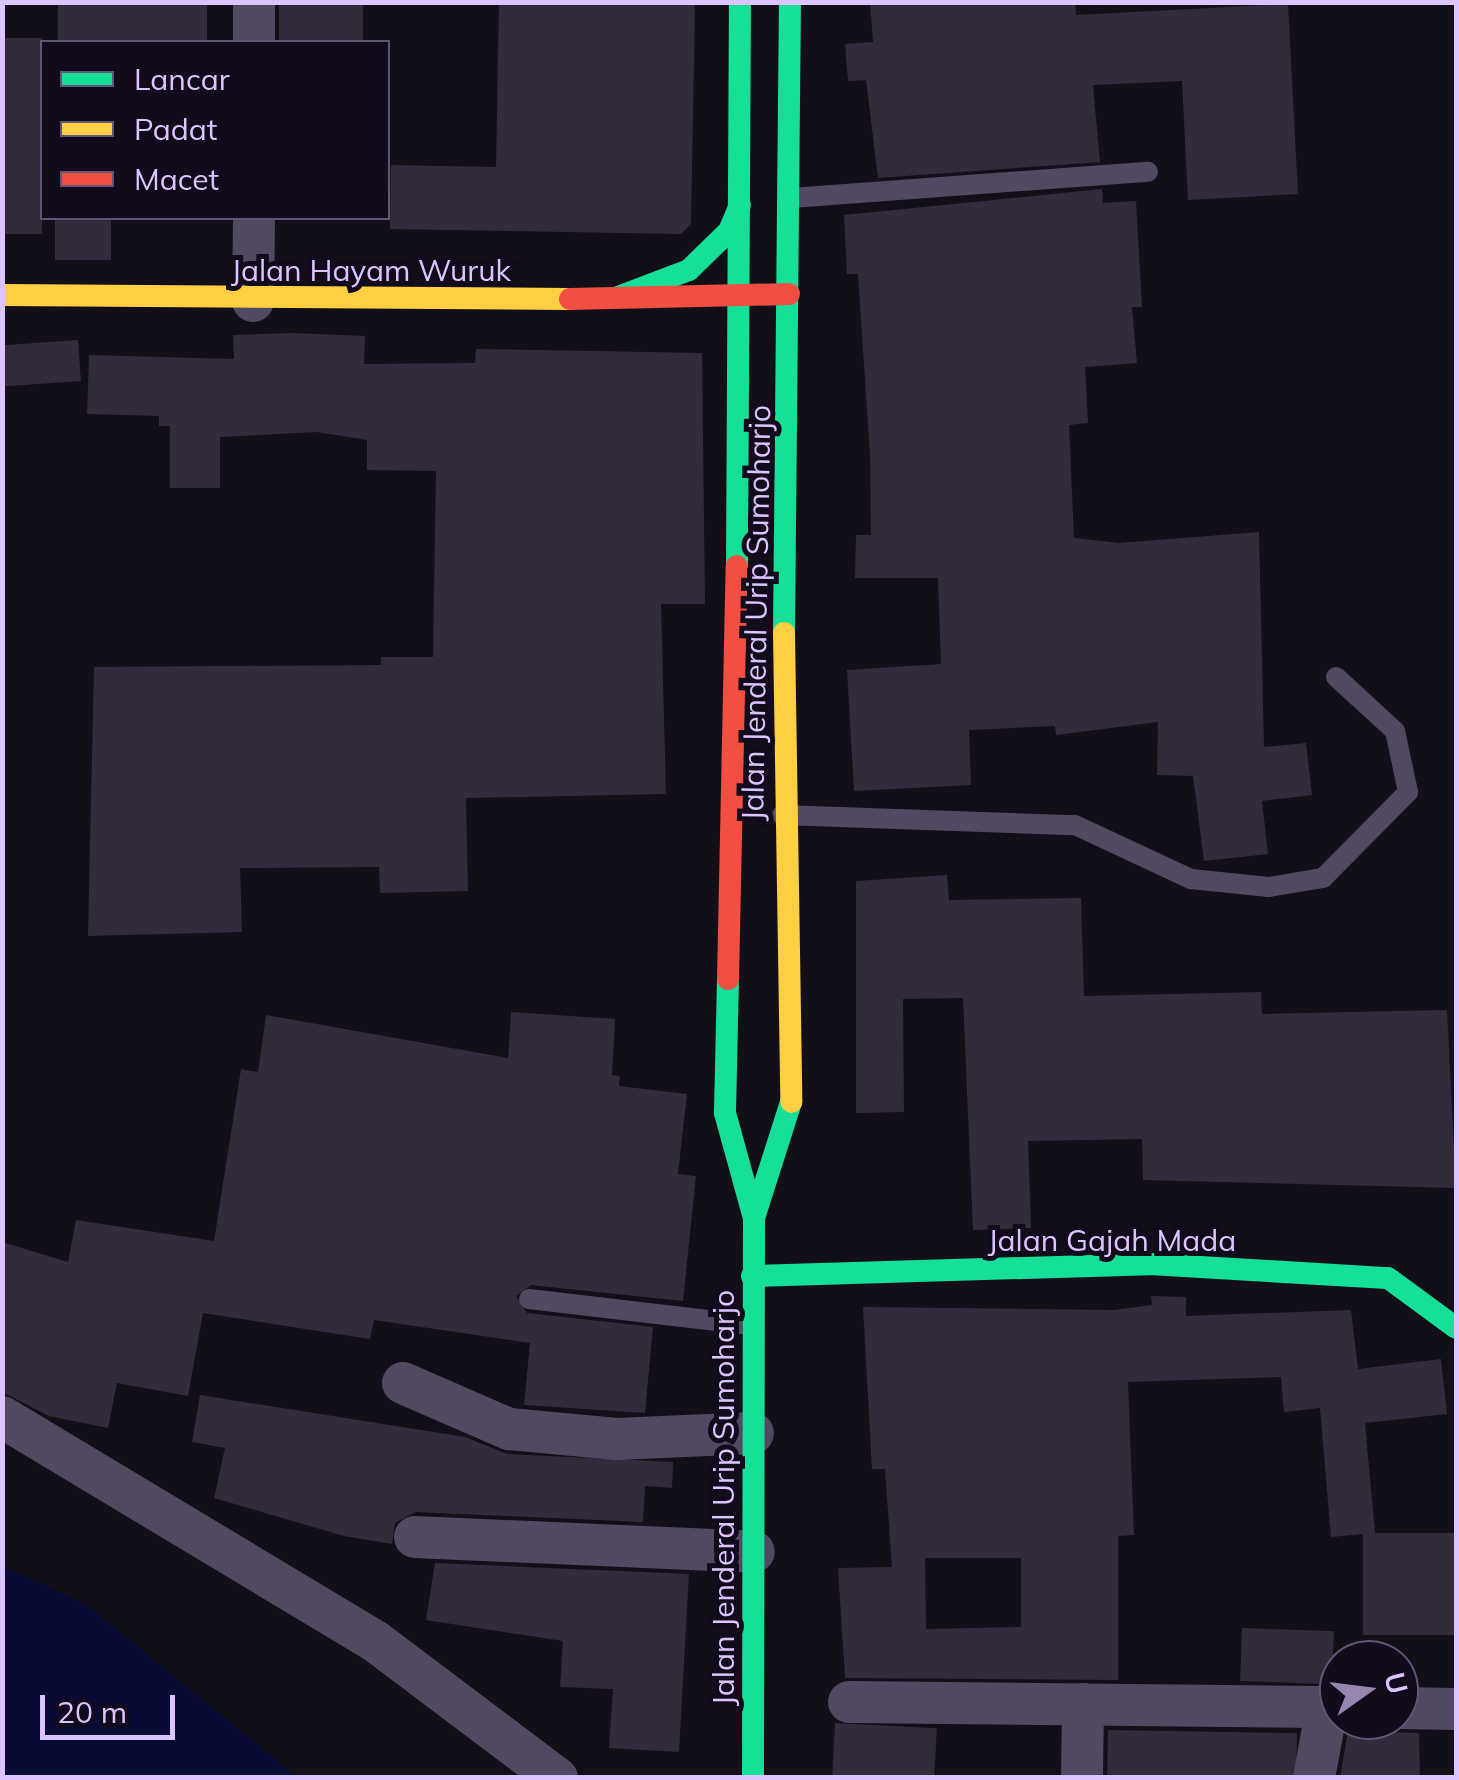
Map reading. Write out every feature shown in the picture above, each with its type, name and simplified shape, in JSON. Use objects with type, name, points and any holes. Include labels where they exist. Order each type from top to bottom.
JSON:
[{"type":"main road","name":"Jalan Jenderal Urip Sumoharjo","points":[[740,2],[741,294],[725,1113],[754,1218],[753,1778]]},
{"type":"main road","name":"Jalan Jenderal Urip Sumoharjo","points":[[754,1218],[792,1113],[782,815],[792,294],[788,198],[790,2]]},
{"type":"main road","points":[[618,296],[689,270],[729,231],[740,205]]},
{"type":"main road","name":"Jalan Hayam Wuruk","points":[[2,296],[253,301],[792,294]]},
{"type":"main road","name":"Jalan Gajah Mada","points":[[752,1276],[1150,1264],[1388,1278],[1456,1328]]},
{"type":"street","points":[[254,2],[254,40]]},
{"type":"street","points":[[253,301],[254,220]]},
{"type":"street","points":[[403,1384],[509,1429],[616,1439],[753,1433]]},
{"type":"street","points":[[2,1416],[375,1641],[557,1778]]},
{"type":"street","points":[[415,1537],[754,1552]]},
{"type":"street","points":[[849,1702],[1319,1707]]},
{"type":"street","points":[[1082,1778],[1083,1704]]},
{"type":"street","points":[[1419,1708],[1456,1709]]},
{"type":"street","points":[[1314,1778],[1324,1740]]},
{"type":"lane","points":[[788,198],[1148,172]]},
{"type":"lane","points":[[782,815],[1075,825],[1192,880],[1268,887],[1323,878],[1408,792],[1395,731],[1336,677]]},
{"type":"lane","points":[[529,1300],[752,1325]]},
{"type":"shaded area","points":[[3,1567],[84,1603],[297,1777],[3,1777]]},
{"type":"building","points":[[58,2],[207,2],[207,40],[58,40]]},
{"type":"building","points":[[279,2],[363,2],[363,40],[279,40]]},
{"type":"building","points":[[499,2],[695,2],[691,224],[681,234],[390,229],[391,165],[496,167]]},
{"type":"building","points":[[870,2],[1075,2],[1076,15],[1288,4],[1298,194],[1188,200],[1182,81],[1093,85],[1100,162],[878,178],[866,80],[848,81],[845,44],[873,42]]},
{"type":"building","points":[[2,38],[42,38],[42,234],[2,234]]},
{"type":"building","points":[[1102,189],[1103,203],[1136,201],[1142,307],[1132,307],[1137,363],[1085,367],[1088,423],[1069,425],[1074,538],[1119,543],[1259,532],[1264,747],[1306,743],[1312,795],[1262,801],[1268,854],[1204,861],[1193,776],[1157,775],[1158,722],[1056,735],[1055,726],[969,730],[971,785],[854,791],[847,670],[941,664],[938,578],[855,578],[856,535],[871,535],[870,456],[858,274],[847,274],[844,215]]},
{"type":"building","points":[[55,220],[111,220],[111,260],[55,260]]},
{"type":"building","points":[[233,335],[365,336],[364,364],[475,363],[476,349],[702,353],[705,604],[661,604],[666,794],[466,798],[468,891],[380,893],[379,867],[240,868],[242,932],[88,936],[94,667],[381,665],[381,657],[433,657],[436,471],[367,470],[367,440],[317,432],[220,437],[220,488],[170,488],[170,426],[159,426],[159,416],[87,414],[89,355],[234,359]]},
{"type":"building","points":[[78,340],[81,381],[5,386],[2,345]]},
{"type":"building","points":[[947,875],[949,900],[1081,898],[1084,996],[1261,992],[1262,1014],[1447,1010],[1456,1188],[1143,1180],[1142,1139],[1028,1141],[1031,1228],[973,1230],[963,998],[903,999],[904,1112],[856,1113],[856,881]]},
{"type":"building","points":[[511,1012],[615,1019],[612,1075],[620,1076],[619,1086],[687,1094],[678,1174],[696,1176],[683,1301],[531,1285],[516,1296],[527,1313],[653,1327],[645,1413],[524,1405],[530,1343],[374,1320],[370,1339],[203,1313],[188,1396],[117,1383],[108,1428],[49,1416],[2,1392],[2,1242],[68,1262],[76,1220],[214,1241],[241,1069],[258,1072],[266,1015],[508,1058]]},
{"type":"building","points":[[1151,1296],[1186,1297],[1186,1316],[1351,1310],[1358,1369],[1441,1359],[1447,1414],[1365,1423],[1375,1533],[1331,1537],[1320,1408],[1284,1412],[1281,1377],[1128,1382],[1134,1535],[1118,1536],[1118,1680],[845,1678],[838,1568],[892,1567],[885,1469],[872,1469],[863,1307],[1114,1310],[1152,1305]],"holes":[[[925,1558],[1021,1558],[1021,1627],[926,1629]]]},
{"type":"building","points":[[200,1395],[465,1437],[507,1454],[673,1462],[672,1488],[645,1486],[643,1522],[416,1512],[395,1523],[392,1544],[344,1536],[214,1498],[225,1448],[192,1442]]},
{"type":"building","points":[[1363,1533],[1456,1533],[1456,1635],[1363,1635]]},
{"type":"building","points":[[435,1563],[689,1574],[679,1752],[609,1748],[613,1689],[560,1687],[563,1641],[426,1620]]},
{"type":"building","points":[[1242,1628],[1334,1631],[1334,1640],[1319,1640],[1319,1684],[1240,1681]]},
{"type":"building","points":[[835,1723],[937,1728],[934,1778],[832,1778]]},
{"type":"building","points":[[1108,1730],[1297,1733],[1296,1778],[1107,1778]]},
{"type":"building","points":[[1419,1733],[1420,1778],[1340,1778],[1346,1740],[1419,1740]]},
{"type":"traffic: fast","points":[[737,566],[740,2]]},
{"type":"traffic: fast","points":[[784,633],[790,2]]},
{"type":"traffic: fast","points":[[618,297],[689,270],[729,231],[740,205]]},
{"type":"traffic: fast","points":[[728,979],[725,1113],[754,1218]]},
{"type":"traffic: fast","points":[[753,1778],[754,1218],[791,1102]]},
{"type":"traffic: fast","points":[[752,1276],[1150,1264],[1388,1278],[1456,1328]]},
{"type":"traffic: slow","points":[[2,295],[570,299]]},
{"type":"traffic: slow","points":[[784,633],[791,1102]]},
{"type":"traffic: jam","points":[[570,299],[789,294]]},
{"type":"traffic: jam","points":[[728,979],[737,566]]}]
